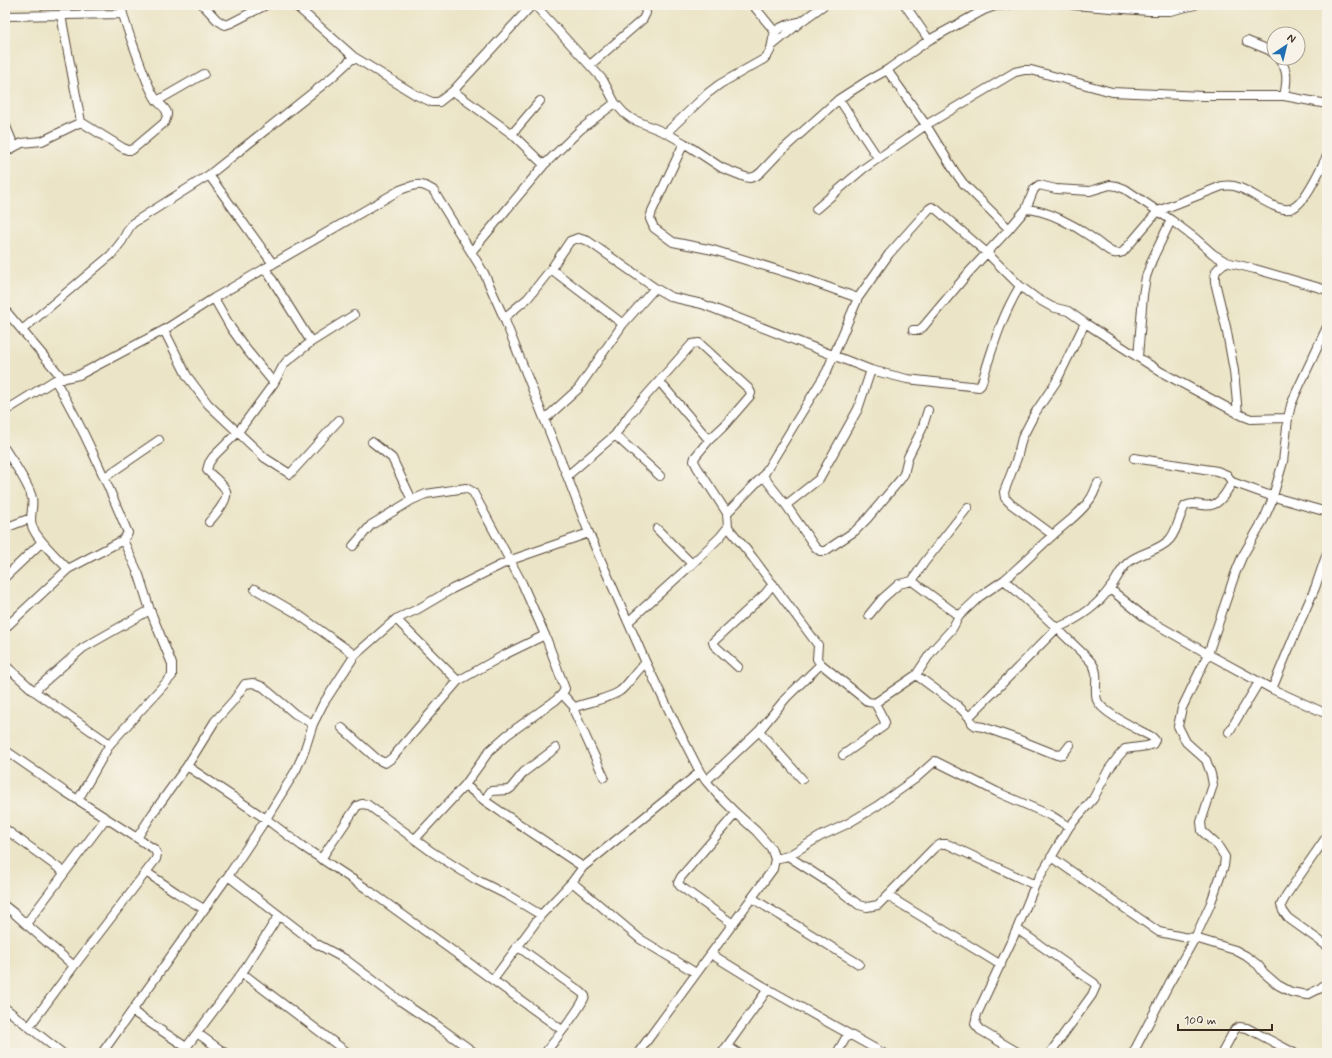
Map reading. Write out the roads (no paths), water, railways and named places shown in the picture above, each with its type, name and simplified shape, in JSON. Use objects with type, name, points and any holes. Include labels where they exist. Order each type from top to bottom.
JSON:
[{"type":"street","points":[[61,16],[81,122],[123,148],[132,150],[168,117],[167,112],[150,91],[121,5]]},
{"type":"street","points":[[203,5],[217,20],[225,25],[232,23],[266,5]]},
{"type":"street","points":[[295,5],[354,57],[416,95],[432,102],[439,102],[453,90],[532,5]]},
{"type":"street","points":[[535,5],[590,65],[607,86],[616,103],[624,113],[632,119],[666,133],[722,168],[745,178],[756,176],[761,172],[780,152],[838,99],[887,70],[929,40],[984,10],[995,6],[1007,5]]},
{"type":"street","points":[[590,65],[643,20],[646,13],[644,5]]},
{"type":"street","points":[[753,5],[775,32]]},
{"type":"street","points":[[773,45],[824,5]]},
{"type":"street","points":[[904,5],[929,40]]},
{"type":"street","points":[[1073,5],[1163,11],[1184,9],[1195,5]]},
{"type":"street","points":[[5,16],[123,14]]},
{"type":"street","points":[[666,133],[708,93],[720,84],[764,59],[771,52],[775,32],[783,26],[802,21]]},
{"type":"street","points":[[1247,41],[1266,49]]},
{"type":"street","points":[[22,330],[111,255],[122,242],[133,223],[209,176],[330,79],[354,57]]},
{"type":"street","points":[[1284,66],[1288,78],[1284,96]]},
{"type":"street","points":[[887,70],[926,125],[963,183],[1009,230]]},
{"type":"street","points":[[816,209],[878,158],[926,125],[1015,72],[1024,70],[1031,70],[1112,92],[1203,96],[1284,96],[1327,104]]},
{"type":"street","points":[[157,101],[204,74]]},
{"type":"street","points":[[453,90],[512,134],[544,165]]},
{"type":"street","points":[[838,99],[878,158]]},
{"type":"street","points":[[512,134],[540,101]]},
{"type":"street","points":[[472,251],[544,165],[581,129],[616,103]]},
{"type":"street","points":[[5,152],[22,143],[42,140],[81,122]]},
{"type":"street","points":[[5,124],[14,146]]},
{"type":"street","points":[[684,143],[652,211],[650,219],[654,228],[673,242],[713,250],[858,298]]},
{"type":"street","points":[[1026,209],[1046,213],[1067,223],[1088,235],[1113,253],[1118,254],[1123,252],[1158,211],[1222,186],[1231,185],[1240,187],[1280,209],[1289,210],[1296,207],[1305,195],[1327,156]]},
{"type":"street","points":[[209,176],[273,264]]},
{"type":"street","points":[[5,411],[59,380],[79,375],[164,330],[214,298],[400,190],[416,184],[424,185],[433,190],[472,251],[484,273],[545,419],[589,533],[646,663],[700,772],[717,794],[756,831],[771,848],[775,859],[773,869],[638,1053]]},
{"type":"street","points":[[913,330],[922,329],[970,271],[1009,230],[1026,209],[1034,189],[1039,185],[1056,189],[1090,191],[1110,185],[1125,189],[1171,220],[1213,254],[1226,262],[1255,268],[1327,290]]},
{"type":"street","points":[[727,513],[763,476],[826,371],[858,298],[889,254],[932,207],[987,253],[1020,286],[1044,303],[1068,311],[1084,323],[1161,372],[1238,414],[1251,420],[1288,418]]},
{"type":"street","points":[[1138,357],[1146,277],[1152,260],[1171,220]]},
{"type":"street","points":[[504,318],[528,298],[551,270],[570,242],[578,238],[588,241],[655,288],[672,297],[702,304],[871,370],[908,379],[980,386],[1006,311],[1020,286]]},
{"type":"street","points":[[1226,262],[1217,269],[1214,275],[1228,334],[1234,371],[1238,414]]},
{"type":"street","points":[[265,268],[311,342]]},
{"type":"street","points":[[551,270],[623,324]]},
{"type":"street","points":[[545,419],[578,390],[623,324],[655,288]]},
{"type":"street","points":[[214,298],[231,328],[274,383]]},
{"type":"street","points":[[5,310],[22,330],[59,380],[105,477],[128,533],[123,540],[68,569],[5,628]]},
{"type":"street","points":[[209,522],[224,503],[227,494],[226,489],[208,470],[209,463],[213,457],[238,432],[274,383],[283,366],[311,342],[354,315]]},
{"type":"street","points":[[1053,535],[1011,504],[1005,498],[1004,492],[1017,458],[1022,438],[1035,413],[1056,382],[1084,323]]},
{"type":"street","points":[[1133,1053],[1195,938],[1224,866],[1225,857],[1218,846],[1202,831],[1201,822],[1213,786],[1206,760],[1186,742],[1178,726],[1182,708],[1208,654],[1237,568],[1264,519],[1274,497],[1283,462],[1288,418],[1296,393],[1327,327]]},
{"type":"street","points":[[164,330],[187,376],[208,404],[265,458],[290,474],[339,420]]},
{"type":"street","points":[[568,476],[615,434],[630,414],[692,344],[699,344],[751,392],[750,396],[724,426],[709,440],[695,457],[694,461],[727,513],[728,527],[773,584],[818,645],[818,659],[821,664],[868,702],[875,703],[916,675],[932,651],[952,629],[959,616],[979,597],[1016,570],[1025,560],[1076,515],[1089,502],[1098,483]]},
{"type":"street","points":[[786,505],[819,479],[858,409],[871,370]]},
{"type":"street","points":[[659,381],[709,440]]},
{"type":"street","points":[[763,476],[786,505],[815,547],[820,551],[825,551],[855,531],[894,488],[904,474],[908,457],[922,428],[928,410]]},
{"type":"street","points":[[615,434],[660,476]]},
{"type":"street","points":[[105,477],[159,440]]},
{"type":"street","points":[[372,442],[392,458],[412,500]]},
{"type":"street","points":[[5,449],[26,483],[32,498],[32,527],[42,542],[68,569]]},
{"type":"street","points":[[1134,458],[1217,471],[1227,475],[1232,482],[1274,497],[1327,512]]},
{"type":"street","points":[[969,717],[1057,628],[1075,620],[1101,600],[1110,590],[1128,562],[1137,556],[1159,547],[1169,540],[1177,528],[1181,513],[1186,506],[1193,504],[1213,505],[1226,492],[1232,482]]},
{"type":"street","points":[[353,546],[371,525],[412,500],[426,494],[466,488],[473,492],[522,582],[545,635],[565,689],[562,694],[506,735],[490,750],[465,785],[415,839]]},
{"type":"street","points":[[870,615],[882,599],[899,584],[912,580],[924,562],[968,507]]},
{"type":"street","points":[[5,528],[31,518]]},
{"type":"street","points":[[628,622],[692,564],[720,537],[728,527]]},
{"type":"street","points":[[657,528],[692,564]]},
{"type":"street","points":[[102,1053],[228,876],[266,819],[296,770],[304,752],[313,724],[323,704],[355,655],[396,619],[418,609],[452,589],[510,560],[589,533]]},
{"type":"street","points":[[78,800],[110,744],[172,676],[172,664],[150,610],[139,575],[123,540]]},
{"type":"street","points":[[5,577],[42,542]]},
{"type":"street","points":[[1272,689],[1315,588],[1327,553]]},
{"type":"street","points":[[912,580],[959,616]]},
{"type":"street","points":[[1004,580],[1057,628],[1096,668],[1097,699],[1101,707],[1155,740],[1153,744],[1147,746],[1125,749],[1118,756],[1109,769],[1093,799],[1069,827],[1035,885],[1018,929],[977,1014],[975,1024],[980,1030],[1019,1053]]},
{"type":"street","points":[[738,667],[714,645],[713,642],[765,594],[773,584]]},
{"type":"street","points":[[255,589],[296,613],[355,655]]},
{"type":"street","points":[[1110,590],[1147,619],[1208,654],[1272,689],[1327,714]]},
{"type":"street","points":[[34,692],[83,648],[150,610]]},
{"type":"street","points":[[396,619],[458,681]]},
{"type":"street","points":[[342,728],[377,759],[385,763],[392,758],[458,681],[506,654],[545,635]]},
{"type":"street","points":[[575,708],[620,691],[630,681],[640,667],[646,663]]},
{"type":"street","points":[[706,781],[759,731],[786,698],[821,664]]},
{"type":"street","points":[[5,665],[34,692],[110,744]]},
{"type":"street","points":[[916,675],[957,705],[976,726],[1017,739],[1057,755],[1063,754],[1070,745]]},
{"type":"street","points":[[1229,732],[1259,682]]},
{"type":"street","points":[[137,838],[153,812],[187,766],[215,721],[234,700],[245,684],[253,683],[263,687],[295,714],[313,724]]},
{"type":"street","points":[[562,694],[575,708],[574,710],[604,778]]},
{"type":"street","points":[[843,754],[884,726],[885,722],[875,703]]},
{"type":"street","points":[[759,731],[802,779]]},
{"type":"street","points":[[486,801],[491,791],[508,790],[524,772],[556,748]]},
{"type":"street","points":[[5,750],[78,800],[154,849],[157,854],[156,859],[29,1027]]},
{"type":"street","points":[[775,859],[788,856],[821,836],[847,824],[878,806],[935,761],[997,792],[1052,816],[1069,827]]},
{"type":"street","points":[[187,766],[367,889],[562,1030]]},
{"type":"street","points":[[493,980],[540,915],[572,882],[583,867],[700,772]]},
{"type":"street","points":[[465,785],[583,867]]},
{"type":"street","points":[[321,859],[357,806],[362,804],[368,805],[432,852],[474,879],[509,896],[540,915]]},
{"type":"street","points":[[733,924],[680,886],[678,883],[681,877],[736,813]]},
{"type":"street","points":[[26,924],[106,818]]},
{"type":"street","points":[[5,829],[64,872]]},
{"type":"street","points":[[1327,836],[1281,905],[1288,918],[1327,946]]},
{"type":"street","points":[[788,856],[831,884],[859,905],[867,908],[878,905],[934,848],[941,844],[947,844],[1035,885]]},
{"type":"street","points":[[1052,857],[1159,932],[1170,936],[1195,938],[1235,950],[1258,965],[1264,973],[1278,985],[1292,992],[1307,995],[1327,983]]},
{"type":"street","points":[[146,872],[204,909]]},
{"type":"street","points":[[228,876],[315,943],[345,959],[402,1002],[475,1053]]},
{"type":"street","points":[[572,882],[640,939],[696,973]]},
{"type":"street","points":[[888,896],[1001,964]]},
{"type":"street","points":[[752,898],[859,964]]},
{"type":"street","points":[[5,906],[74,966]]},
{"type":"street","points":[[132,1011],[184,1050],[242,973],[279,916]]},
{"type":"street","points":[[1018,929],[1094,983],[1096,986],[1092,995],[1050,1053]]},
{"type":"street","points":[[517,946],[581,992],[584,996],[584,1000],[545,1053]]},
{"type":"street","points":[[711,954],[768,989],[882,1053]]},
{"type":"street","points":[[242,973],[348,1053]]},
{"type":"street","points":[[738,1053],[725,1050],[768,989]]},
{"type":"street","points":[[5,1008],[62,1053]]},
{"type":"street","points":[[1222,1053],[1235,1029],[1239,1027],[1247,1028],[1294,1053]]},
{"type":"street","points":[[197,1033],[226,1053]]},
{"type":"street","points":[[837,1053],[848,1034]]}]
